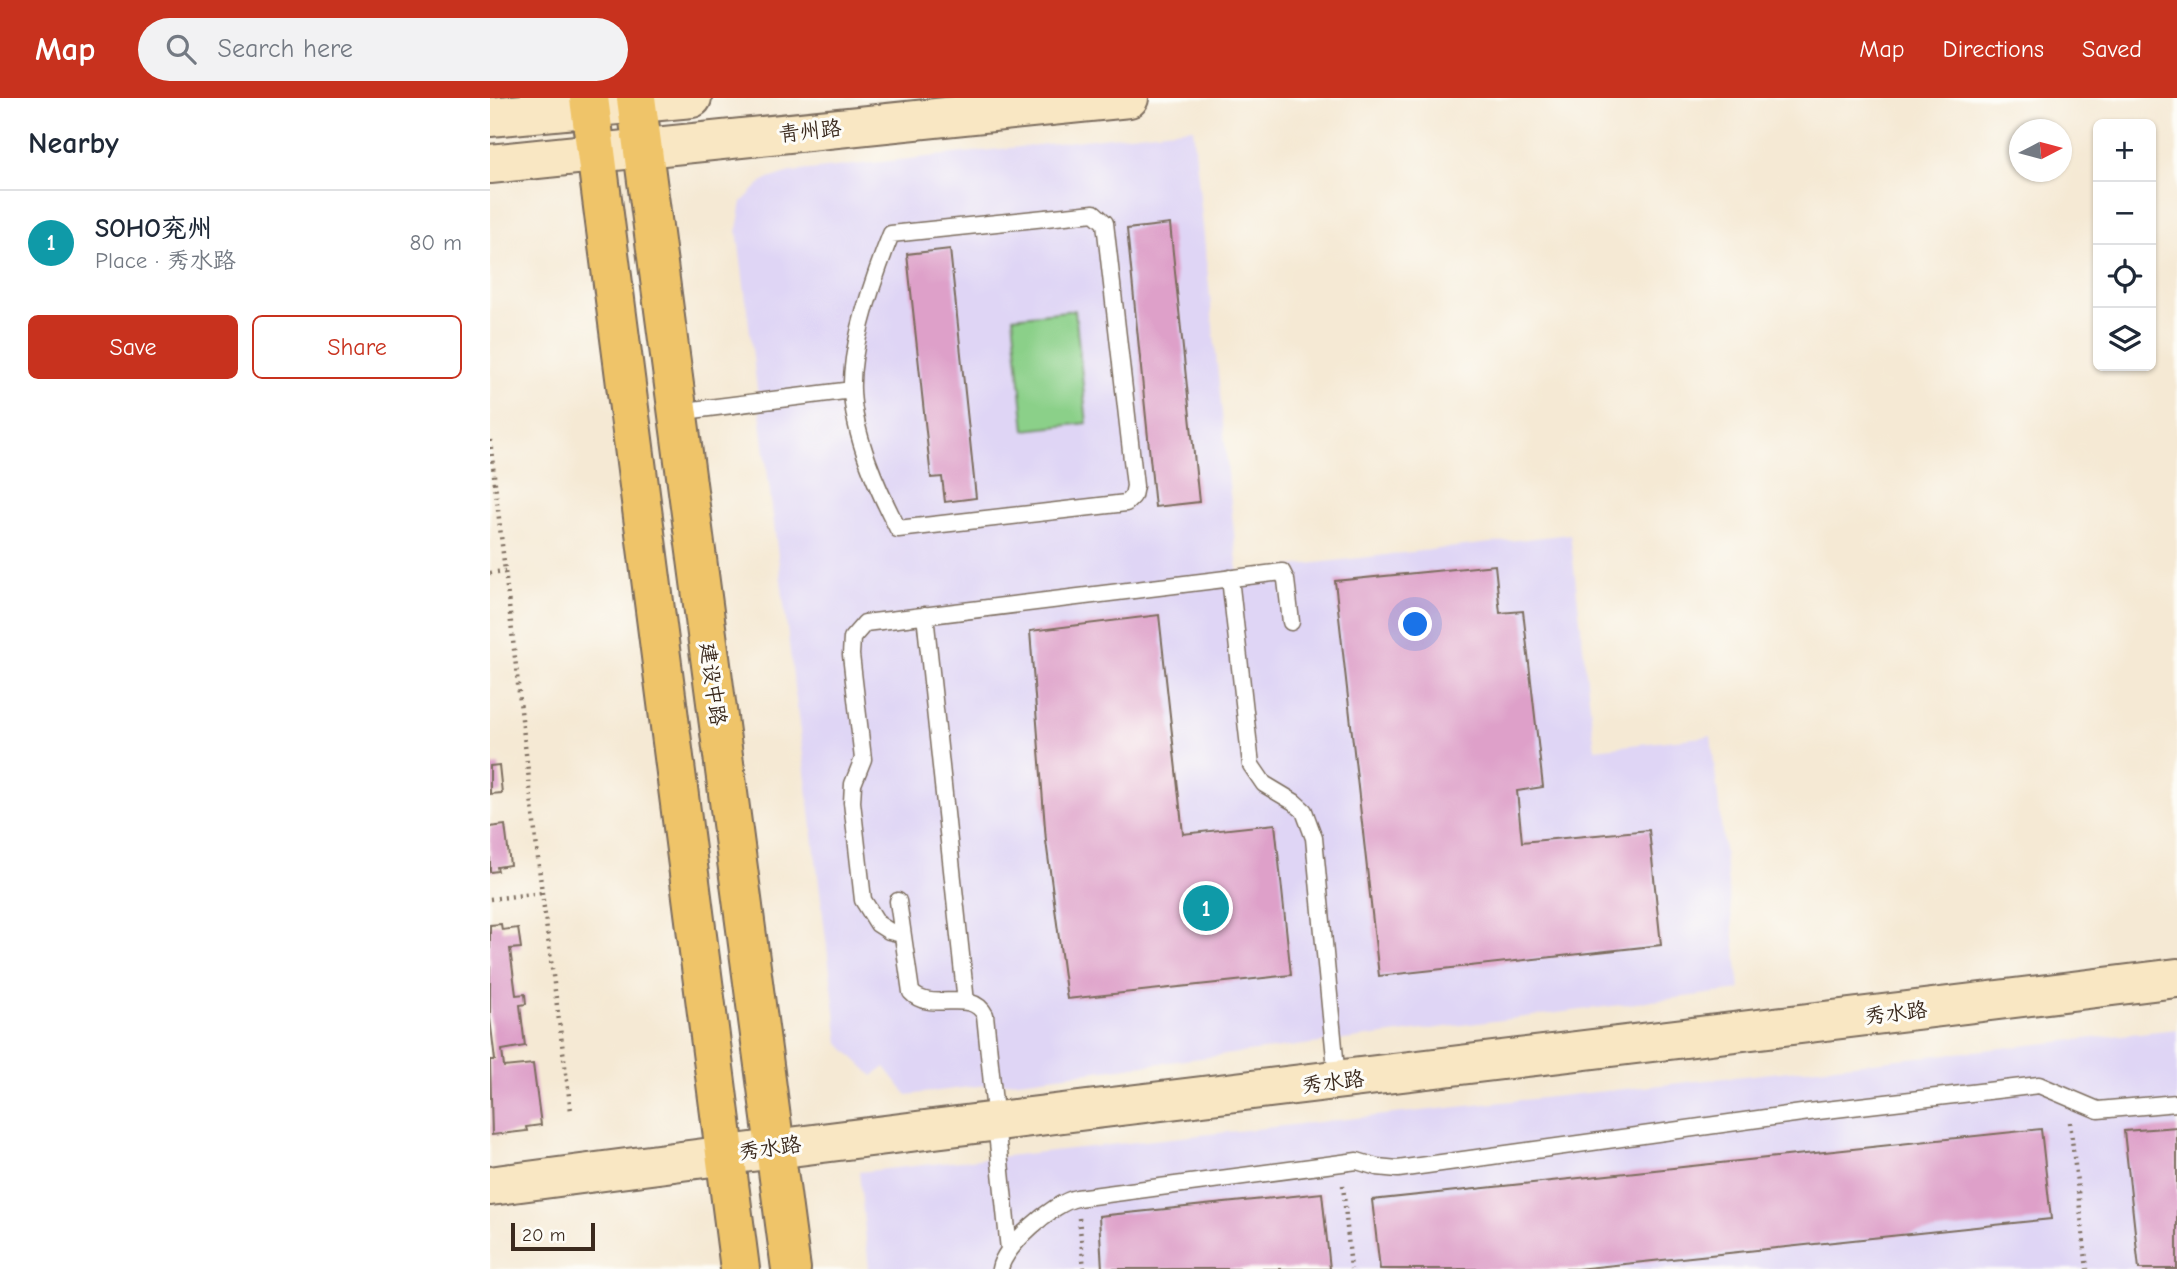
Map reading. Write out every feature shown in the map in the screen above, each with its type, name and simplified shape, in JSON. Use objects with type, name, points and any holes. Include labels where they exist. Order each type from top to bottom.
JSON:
[{"type":"main road","name":"建设中路","points":[[636,101],[791,1269]]},
{"type":"main road","points":[[589,103],[740,1269]]},
{"type":"street","points":[[490,117],[589,103],[692,98]]},
{"type":"street","name":"青州路","points":[[490,164],[1129,98]]},
{"type":"street","name":"秀水路","points":[[490,1186],[775,1147],[1337,1082],[2177,978]]},
{"type":"lane","points":[[1094,213],[1101,216],[1105,223],[1135,486],[1133,496],[1126,503],[898,529],[882,498],[871,465],[852,390],[865,309],[891,233],[1094,213]]},
{"type":"lane","points":[[676,412],[852,390]]},
{"type":"lane","points":[[902,934],[889,931],[878,924],[863,900],[852,802],[853,784],[863,759],[851,655],[852,638],[856,630],[872,620],[1282,572],[1286,580],[1292,622]]},
{"type":"lane","points":[[1230,578],[1251,765],[1264,784],[1304,811],[1314,838],[1337,1082]]},
{"type":"lane","points":[[925,615],[966,1002]]},
{"type":"lane","points":[[898,901],[911,992],[918,1000],[929,1003],[966,1002],[981,1007],[985,1015],[1004,1259]]},
{"type":"lane","points":[[986,1269],[1004,1259],[1045,1216],[1066,1200],[1077,1198],[1357,1161],[1398,1169],[1809,1112],[2039,1085],[2098,1110],[2177,1103]]},
{"type":"path","points":[[490,440],[542,892],[571,1111]]},
{"type":"path","points":[[490,573],[505,570]]},
{"type":"path","points":[[490,899],[542,892]]},
{"type":"path","points":[[2067,1097],[2087,1269]]},
{"type":"path","points":[[1340,1163],[1351,1269]]},
{"type":"path","points":[[1077,1198],[1084,1269]]},
{"type":"shaded area","points":[[1193,128],[1238,572],[1570,534],[1595,749],[1711,736],[1740,990],[907,1095],[885,1067],[873,1076],[839,1043],[737,229],[742,202],[763,181],[790,172]]},
{"type":"shaded area","points":[[2177,1029],[2177,1269],[869,1269],[859,1172]]},
{"type":"green space","points":[[1075,310],[1087,423],[1025,430],[1013,317]]},
{"type":"building","points":[[1170,224],[1199,502],[1155,507],[1127,229]]},
{"type":"building","points":[[950,249],[976,498],[945,502],[942,477],[931,478],[907,254]]},
{"type":"building","points":[[1495,565],[1500,613],[1523,611],[1543,787],[1517,791],[1522,842],[1649,830],[1661,945],[1379,976],[1335,581]]},
{"type":"building","points":[[1159,615],[1183,834],[1275,824],[1291,975],[1067,999],[1046,841],[1030,631]]},
{"type":"building","points":[[499,765],[502,793],[490,794],[490,766]]},
{"type":"building","points":[[505,825],[510,865],[497,867],[498,871],[490,872],[490,827]]},
{"type":"building","points":[[501,924],[502,930],[518,928],[521,948],[510,949],[516,995],[525,994],[526,1004],[520,1005],[525,1046],[502,1050],[504,1067],[533,1064],[541,1125],[526,1127],[527,1131],[492,1135],[490,1060],[495,1060],[490,1018],[490,925]]},
{"type":"building","points":[[2177,1127],[2177,1269],[2139,1269],[2124,1131]]},
{"type":"building","points":[[2041,1129],[2051,1219],[1577,1269],[1380,1269],[1372,1200]]},
{"type":"building","points":[[1322,1193],[1330,1269],[1102,1269],[1099,1216]]},
{"type":"place","name":"SOHO兖州","points":[[1206,908]]}]
